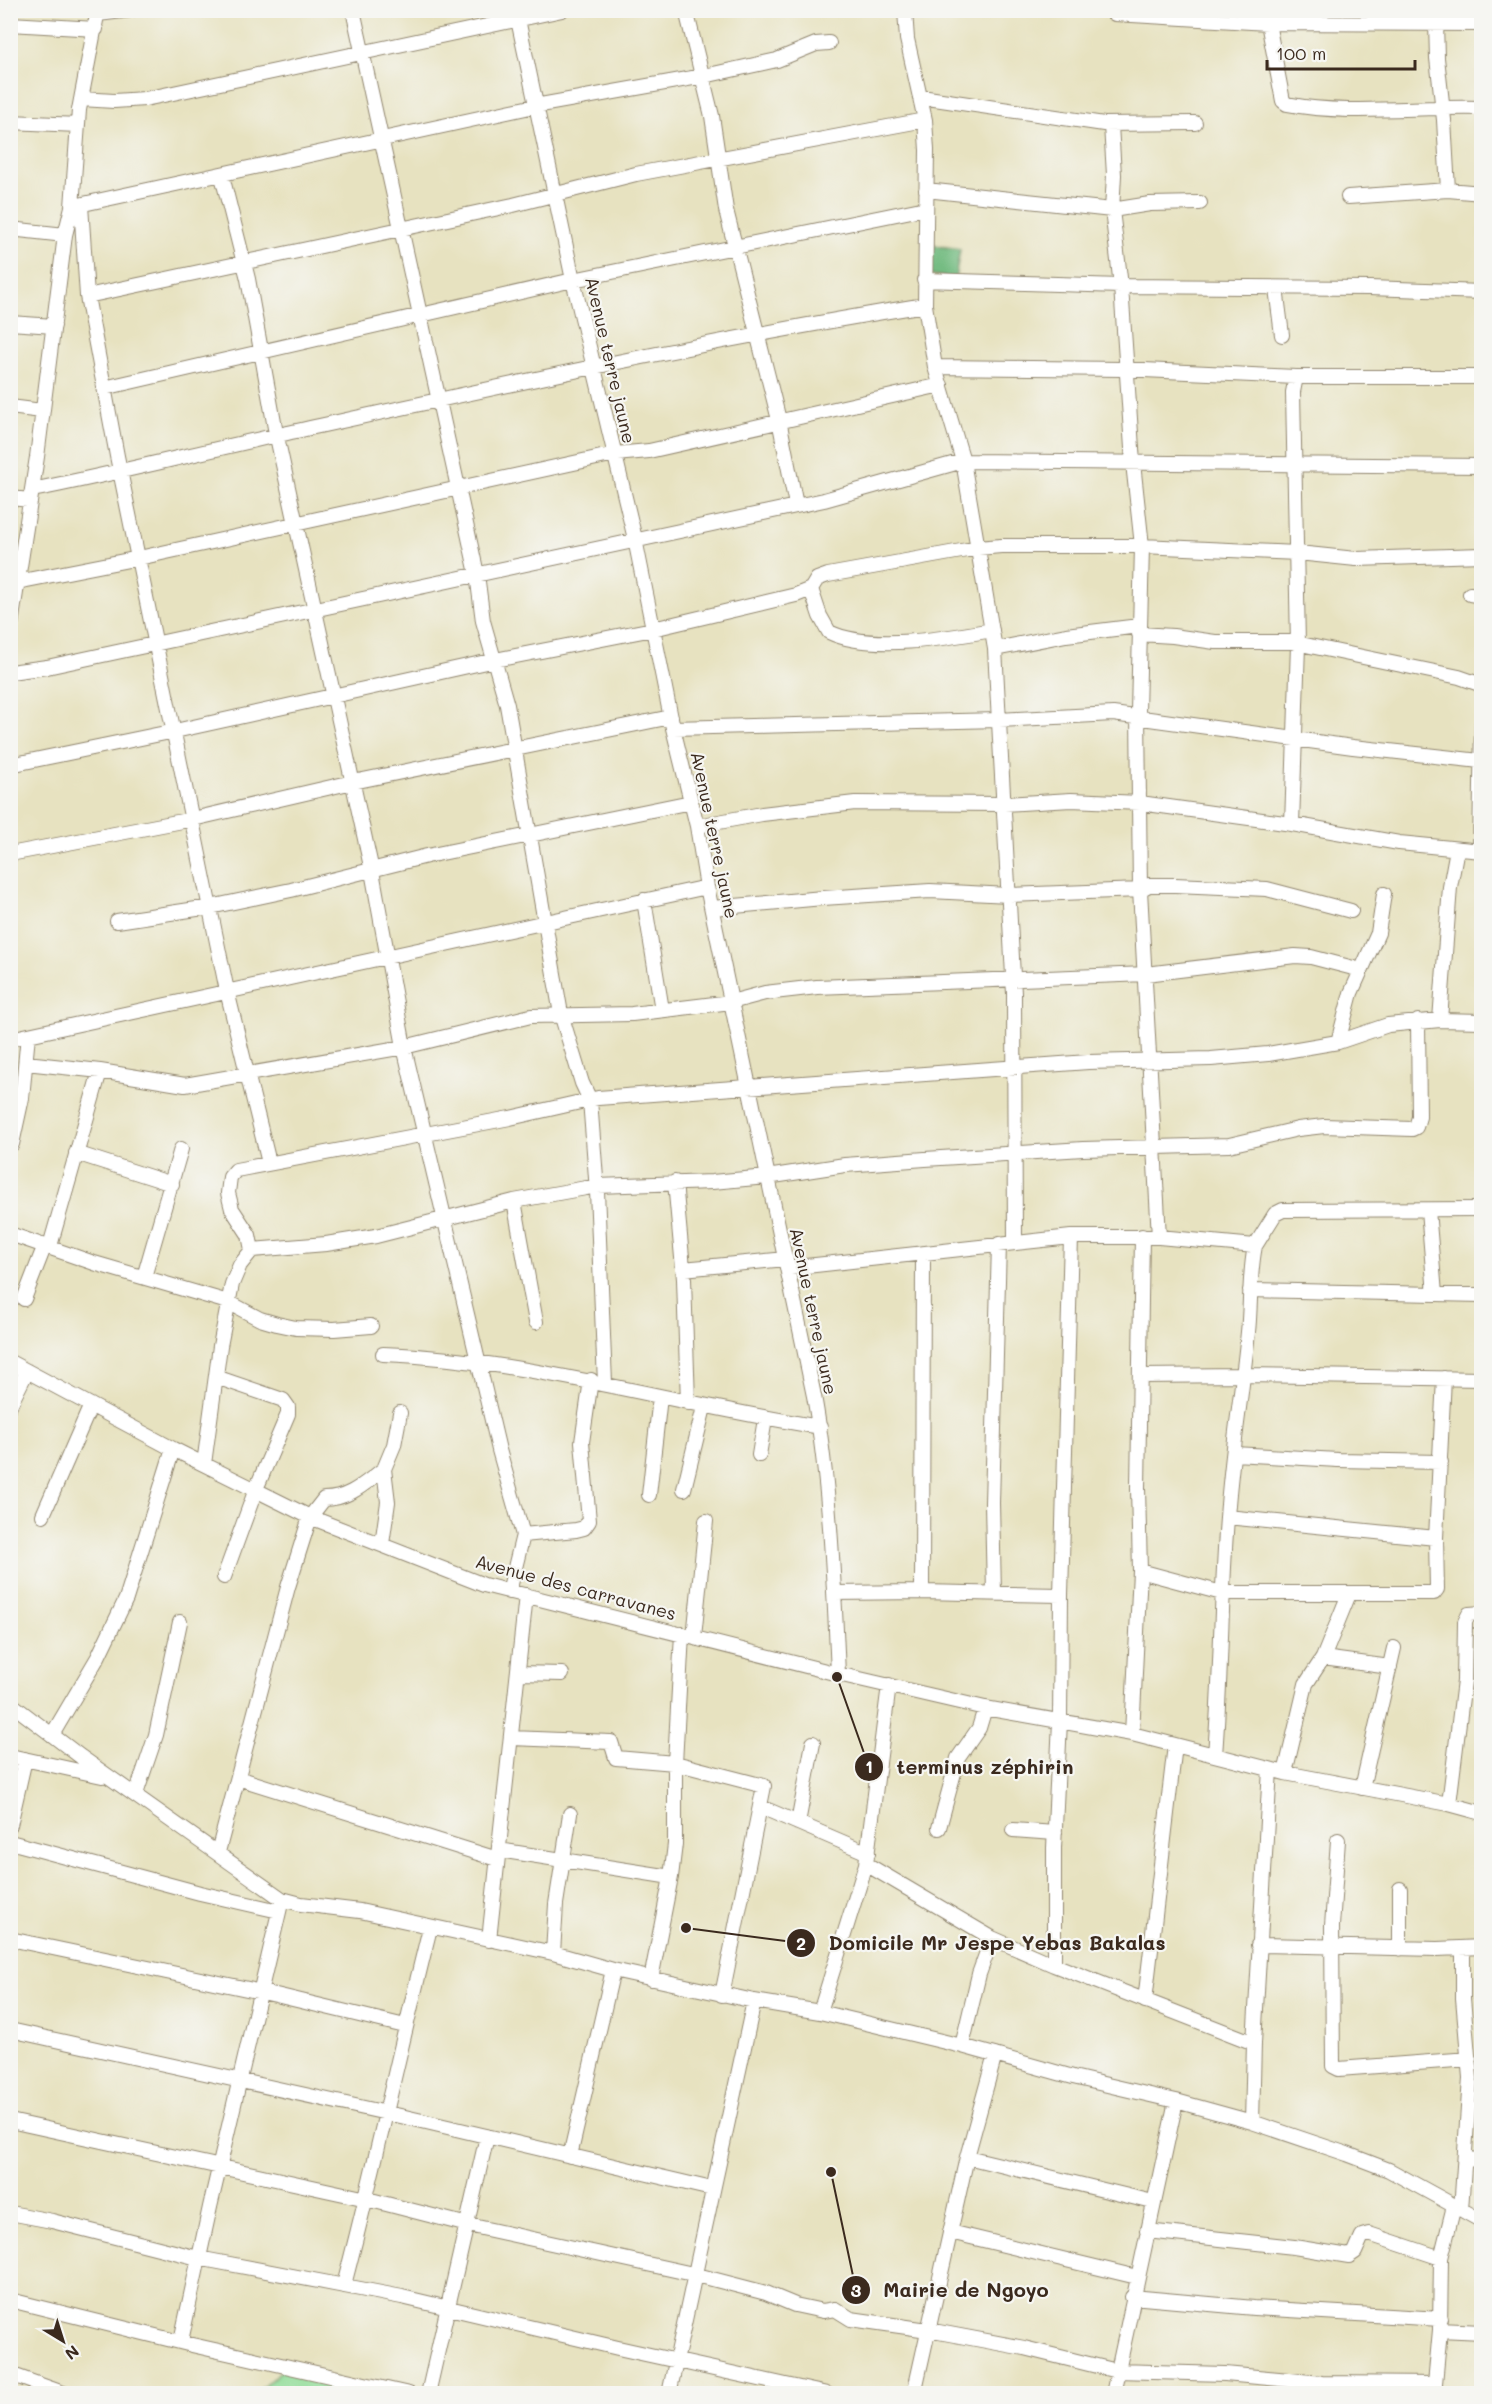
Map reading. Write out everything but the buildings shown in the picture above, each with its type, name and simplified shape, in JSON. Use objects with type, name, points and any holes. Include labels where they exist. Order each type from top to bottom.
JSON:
[{"type":"street","points":[[131,10],[98,12],[78,125],[76,206],[87,296],[104,388],[227,991],[268,1163]]},
{"type":"street","points":[[353,10],[477,574],[483,621],[507,705],[561,1014],[582,1083],[590,1100],[597,1186],[598,1382],[582,1442],[589,1521],[584,1528],[576,1530],[523,1534]]},
{"type":"street","points":[[81,99],[114,101],[145,99],[363,53],[517,15],[562,10]]},
{"type":"street","points":[[686,10],[704,76],[726,210],[778,420],[796,505]]},
{"type":"street","points":[[1109,10],[1115,14],[1430,19],[1482,24]]},
{"type":"street","points":[[905,11],[907,39],[925,120],[925,305],[936,367],[963,461],[995,649],[1014,979],[1015,1243]]},
{"type":"street","name":"Avenue terre jaune","points":[[517,15],[573,280],[635,539],[672,723],[697,826],[730,1002],[750,1086],[820,1427],[834,1593],[838,1674]]},
{"type":"street","points":[[1268,17],[1283,101],[1287,104],[1377,111],[1442,107],[1482,108]]},
{"type":"street","points":[[1430,19],[1444,120],[1448,190]]},
{"type":"street","points":[[10,24],[96,29]]},
{"type":"street","points":[[76,206],[535,106],[704,76],[777,60],[816,44],[829,43]]},
{"type":"street","points":[[921,97],[1112,125],[1195,123]]},
{"type":"street","points":[[87,296],[513,205],[636,174],[925,120]]},
{"type":"street","points":[[10,122],[78,125]]},
{"type":"street","points":[[1112,125],[1114,175],[1112,210],[1121,286],[1133,463],[1142,546],[1138,717],[1140,890],[1159,1237]]},
{"type":"street","points":[[222,176],[245,264],[277,435],[372,871],[404,1047],[499,1450],[523,1534],[509,1592]]},
{"type":"street","points":[[926,190],[1112,210],[1150,204],[1200,203]]},
{"type":"street","points":[[1348,197],[1448,190],[1482,193]]},
{"type":"street","points":[[10,631],[13,598],[31,495],[65,236],[76,206]]},
{"type":"street","points":[[104,388],[573,280],[926,208]]},
{"type":"street","points":[[10,229],[65,236]]},
{"type":"street","points":[[924,280],[1121,286],[1482,291]]},
{"type":"street","points":[[1276,288],[1282,335]]},
{"type":"street","points":[[10,498],[31,495],[277,435],[440,401],[594,365],[925,305]]},
{"type":"street","points":[[10,323],[54,326]]},
{"type":"street","points":[[936,367],[1127,370],[1296,377],[1482,377]]},
{"type":"street","points":[[1292,824],[1298,645],[1298,553],[1293,392],[1296,377]]},
{"type":"street","points":[[17,582],[139,558],[615,454],[649,451],[941,385]]},
{"type":"street","points":[[10,408],[42,411]]},
{"type":"street","points":[[10,672],[47,667],[824,500],[963,461],[1482,466]]},
{"type":"street","points":[[983,578],[988,564],[1001,546]]},
{"type":"street","points":[[10,765],[495,660],[653,629],[796,595],[811,589],[817,579],[828,575],[978,548],[1142,546],[1298,553],[1356,559],[1482,555]]},
{"type":"street","points":[[811,589],[829,632],[846,639],[891,641],[946,638],[992,630]]},
{"type":"street","points":[[995,649],[1066,635],[1139,630],[1215,642],[1248,644],[1280,641],[1459,677],[1482,685]]},
{"type":"street","points":[[10,854],[193,819],[353,782],[672,723],[999,720],[1113,714],[1480,761]]},
{"type":"street","points":[[697,826],[762,814],[855,803],[1004,804],[1071,800],[1140,803],[1292,824],[1399,843],[1481,851],[1482,719]]},
{"type":"street","points":[[117,921],[210,907],[372,871],[427,856],[530,837],[691,802]]},
{"type":"street","points":[[1440,1020],[1450,887],[1457,849]]},
{"type":"street","points":[[712,908],[930,891],[1009,895],[1140,890],[1149,885],[1175,885],[1267,889],[1350,910]]},
{"type":"street","points":[[10,1039],[707,887]]},
{"type":"street","points":[[1338,1042],[1349,1001],[1378,933],[1384,894]]},
{"type":"street","points":[[644,900],[662,1010]]},
{"type":"street","points":[[26,1063],[100,1071],[185,1085],[404,1047],[531,1016],[632,1014],[730,1002],[765,993],[817,987],[1146,974],[1295,956],[1311,957],[1361,970]]},
{"type":"street","points":[[252,1250],[249,1235],[232,1209],[228,1192],[230,1177],[236,1170],[424,1132],[510,1118],[590,1100],[750,1086],[1268,1054],[1338,1042],[1388,1025],[1440,1020],[1482,1021]]},
{"type":"street","points":[[204,1464],[232,1284],[240,1265],[252,1250],[326,1244],[376,1236],[514,1201],[597,1186],[712,1182],[768,1177],[845,1165],[1015,1154],[1229,1145],[1298,1129],[1323,1126],[1414,1129],[1419,1118],[1418,1022]]},
{"type":"street","points":[[12,1144],[22,1098],[28,1035]]},
{"type":"street","points":[[24,1299],[47,1246],[100,1071]]},
{"type":"street","points":[[144,1277],[181,1149]]},
{"type":"street","points":[[76,1153],[171,1184]]},
{"type":"street","points":[[675,1182],[683,1269],[688,1403]]},
{"type":"street","points":[[514,1201],[536,1322]]},
{"type":"street","points":[[1215,1755],[1227,1517],[1255,1246],[1275,1214],[1283,1210],[1482,1209]]},
{"type":"street","points":[[1428,1210],[1435,1294]]},
{"type":"street","points":[[10,1234],[228,1302],[260,1319],[296,1328],[334,1329],[371,1326]]},
{"type":"street","points":[[1132,1734],[1140,1571],[1138,1488],[1142,1236]]},
{"type":"street","points":[[683,1269],[923,1254],[1071,1237],[1142,1236],[1255,1246]]},
{"type":"street","points":[[1054,1965],[1055,1833],[1060,1721],[1061,1595],[1071,1237]]},
{"type":"street","points":[[994,1593],[992,1503],[999,1244]]},
{"type":"street","points":[[922,1592],[923,1254]]},
{"type":"street","points":[[1250,1290],[1482,1295]]},
{"type":"street","points":[[383,1354],[432,1356],[598,1382],[704,1407],[820,1427]]},
{"type":"street","name":"Avenue des carravanes","points":[[10,1362],[173,1449],[310,1517],[484,1585],[838,1674],[985,1708],[1132,1734],[1285,1773],[1449,1804],[1482,1813]]},
{"type":"street","points":[[10,1405],[27,1371]]},
{"type":"street","points":[[1141,1376],[1243,1375],[1482,1379]]},
{"type":"street","points":[[216,1377],[283,1400],[288,1407],[288,1414],[256,1489],[224,1577]]},
{"type":"street","points":[[1140,1571],[1222,1593],[1434,1593],[1437,1588],[1436,1538],[1444,1378]]},
{"type":"street","points":[[650,1495],[660,1397]]},
{"type":"street","points":[[43,1515],[91,1405]]},
{"type":"street","points":[[684,1489],[704,1407]]},
{"type":"street","points":[[382,1544],[388,1502],[384,1470],[394,1445],[400,1413]]},
{"type":"street","points":[[759,1455],[765,1419]]},
{"type":"street","points":[[52,1735],[98,1657],[126,1599],[173,1449]]},
{"type":"street","points":[[1234,1454],[1338,1460],[1441,1462]]},
{"type":"street","points":[[218,1852],[288,1587],[310,1517],[324,1499],[335,1499],[351,1494],[384,1470]]},
{"type":"street","points":[[1227,1517],[1436,1538]]},
{"type":"street","points":[[651,1979],[671,1877],[676,1798],[675,1763],[688,1636],[706,1521]]},
{"type":"street","points":[[834,1593],[1061,1595]]},
{"type":"street","points":[[1285,1773],[1306,1684],[1323,1658],[1349,1594]]},
{"type":"street","points":[[489,1940],[526,1595]]},
{"type":"street","points":[[1449,1804],[1464,1681],[1465,1622],[1469,1614],[1482,1613]]},
{"type":"street","points":[[136,1794],[156,1735],[180,1622]]},
{"type":"street","points":[[1362,1788],[1395,1648]]},
{"type":"street","points":[[1323,1658],[1389,1667]]},
{"type":"street","points":[[519,1673],[562,1674]]},
{"type":"street","points":[[820,2012],[867,1858],[889,1685]]},
{"type":"street","points":[[10,1703],[109,1777],[218,1852],[281,1905]]},
{"type":"street","points":[[939,1828],[958,1758],[979,1728],[985,1708]]},
{"type":"street","points":[[511,1738],[611,1742],[616,1758],[675,1763],[760,1784],[765,1790],[747,1862],[722,1995]]},
{"type":"street","points":[[798,1822],[813,1743]]},
{"type":"street","points":[[1145,2001],[1175,1744]]},
{"type":"street","points":[[10,1756],[109,1777]]},
{"type":"street","points":[[10,1825],[26,1759]]},
{"type":"street","points":[[1252,2122],[1258,1945],[1270,1769]]},
{"type":"street","points":[[238,1778],[498,1854],[562,1859],[671,1877]]},
{"type":"street","points":[[761,1807],[798,1822],[867,1858],[992,1938],[1054,1965],[1254,2043]]},
{"type":"street","points":[[553,1953],[556,1904],[570,1814]]},
{"type":"street","points":[[1013,1830],[1055,1833]]},
{"type":"street","points":[[1338,1840],[1331,1947],[1331,2063],[1335,2068],[1473,2052]]},
{"type":"street","points":[[10,1842],[200,1893],[281,1905],[301,1904],[360,1911],[553,1953],[613,1970],[722,1995],[820,2012],[1176,2101],[1252,2122],[1389,2170],[1482,2221]]},
{"type":"street","points":[[1400,1888],[1400,1949]]},
{"type":"street","points":[[181,2341],[198,2258],[281,1905]]},
{"type":"street","points":[[344,2285],[367,2199],[405,2026],[430,1928]]},
{"type":"street","points":[[962,2046],[979,1974],[992,1938]]},
{"type":"street","points":[[10,1939],[260,1992],[405,2026]]},
{"type":"street","points":[[1258,1945],[1400,1949],[1482,1947]]},
{"type":"street","points":[[10,2121],[367,2199],[468,2225],[693,2274],[766,2293],[795,2305],[823,2310],[835,2309],[851,2319],[928,2330],[1024,2348],[1117,2371],[1225,2374],[1322,2383],[1434,2389],[1441,2324],[1441,2258],[1457,2208],[1466,2159],[1473,2052],[1463,1998],[1463,1948]]},
{"type":"street","points":[[570,2156],[613,1970]]},
{"type":"street","points":[[669,2394],[693,2274],[754,2001]]},
{"type":"street","points":[[10,2030],[487,2136],[712,2189]]},
{"type":"street","points":[[914,2394],[967,2157],[995,2055]]},
{"type":"street","points":[[1113,2394],[1132,2297],[1176,2101]]},
{"type":"street","points":[[428,2394],[487,2136]]},
{"type":"street","points":[[967,2157],[1153,2202]]},
{"type":"street","points":[[1466,2159],[1482,2160]]},
{"type":"street","points":[[10,2213],[52,2221],[198,2258],[284,2276],[344,2285],[827,2394]]},
{"type":"street","points":[[1147,2230],[1294,2247],[1349,2256],[1355,2252],[1362,2236],[1369,2234],[1441,2258]]},
{"type":"street","points":[[950,2232],[1137,2277]]},
{"type":"street","points":[[1132,2297],[1441,2324],[1482,2332]]},
{"type":"street","points":[[10,2300],[409,2394]]},
{"type":"street","points":[[10,2374],[66,2394]]},
{"type":"green space","points":[[931,245],[960,249],[955,279],[926,274]]},
{"type":"green space","points":[[290,2363],[341,2382],[327,2393],[255,2394]]},
{"type":"place","name":"terminus zéphirin","points":[[837,1677]]},
{"type":"place","name":"Domicile Mr Jespe Yebas Bakalas","points":[[686,1928]]},
{"type":"place","name":"Mairie de Ngoyo","points":[[831,2172]]}]
